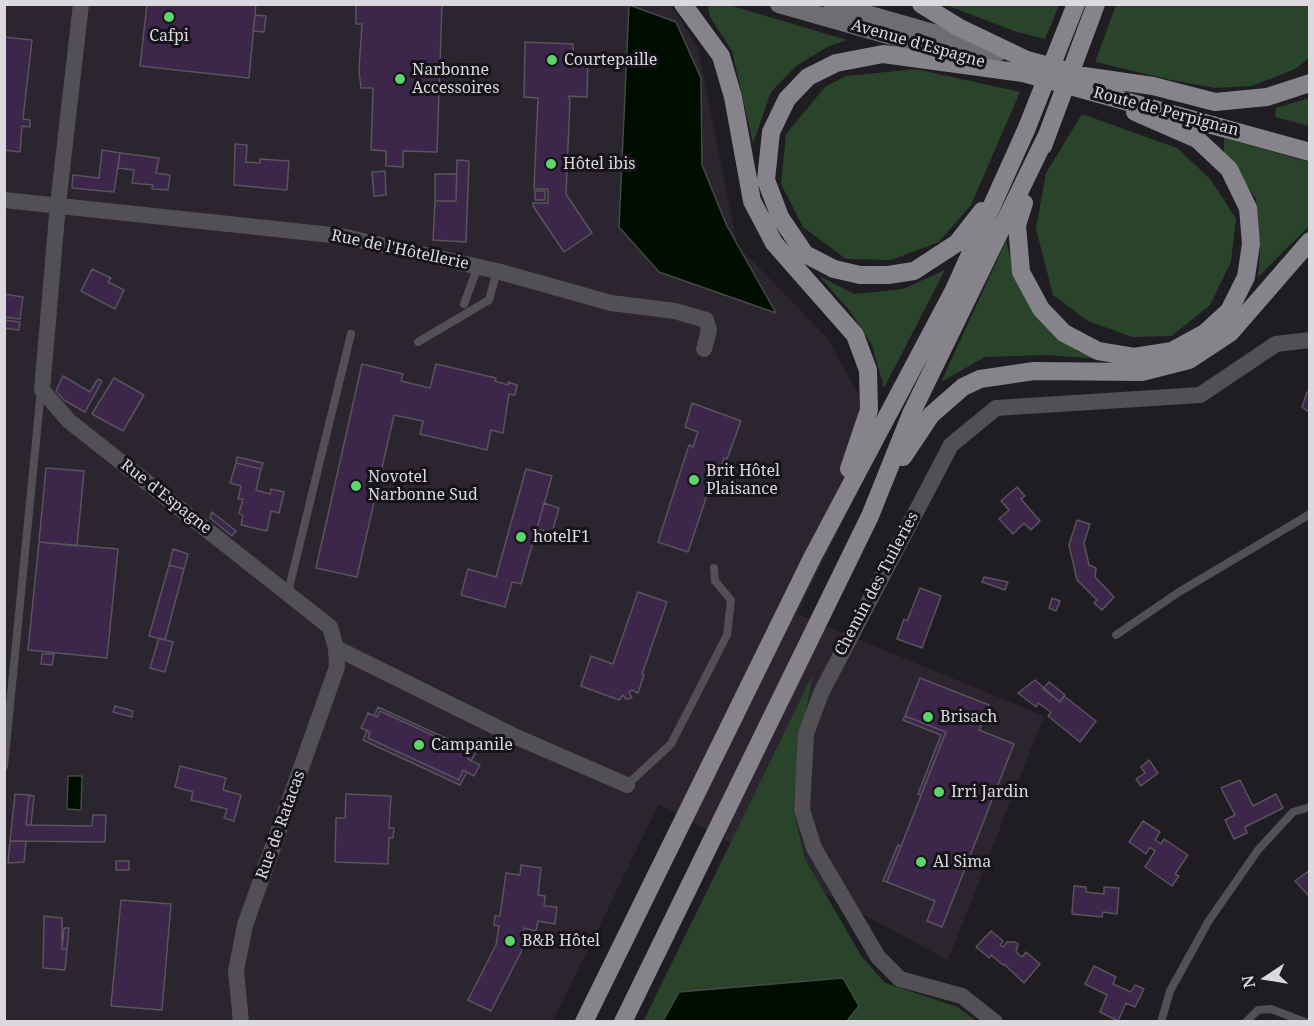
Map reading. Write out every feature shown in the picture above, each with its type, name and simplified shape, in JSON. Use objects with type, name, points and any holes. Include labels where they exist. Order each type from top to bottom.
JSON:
[{"type":"main road","points":[[683,4],[721,56],[733,97],[752,201],[774,243],[855,335],[868,370],[869,410],[843,484],[812,558]]},
{"type":"main road","name":"Avenue d'Espagne","points":[[780,4],[1025,67]]},
{"type":"main road","name":"Avenue d'Espagne","points":[[832,4],[1025,67]]},
{"type":"main road","points":[[921,4],[1025,67]]},
{"type":"main road","points":[[584,1022],[812,558],[954,290],[1078,15],[1096,4]]},
{"type":"main road","points":[[1078,15],[1046,137],[1017,225],[1021,272],[1041,309],[1064,333],[1098,351],[1134,357],[1172,351],[1205,333],[1229,311],[1246,277],[1251,244],[1248,208],[1229,169],[1197,139],[1083,82]]},
{"type":"main road","points":[[999,188],[957,243],[914,271],[888,275],[860,275],[834,269],[806,254],[780,217],[766,180],[771,132],[786,99],[808,77],[836,63],[883,54],[1025,67]]},
{"type":"main road","name":"Route de Perpignan","points":[[1025,67],[1310,140]]},
{"type":"main road","points":[[1083,82],[1153,86],[1215,102],[1267,97],[1310,82]]},
{"type":"main road","name":"Route de Perpignan","points":[[1083,82],[1310,152]]},
{"type":"main road","points":[[870,516],[911,414],[1046,137]]},
{"type":"main road","points":[[623,1022],[870,516],[913,439],[931,415],[963,387],[980,379],[1010,373],[1142,372],[1189,360],[1230,333],[1310,241]]},
{"type":"street","points":[[42,390],[58,204],[81,4]]},
{"type":"street","name":"Rue de l'Hôtellerie","points":[[4,200],[341,236],[478,266],[611,303],[675,311],[706,320],[709,330],[704,349]]},
{"type":"street","name":"Chemin des Tuileries","points":[[995,1022],[962,996],[900,979],[878,957],[814,848],[802,810],[806,734],[821,693],[951,445],[996,408],[1200,395],[1275,344],[1310,340]]},
{"type":"street","name":"Rue d'Espagne","points":[[42,390],[69,421],[330,627],[336,648]]},
{"type":"street","points":[[336,648],[513,735],[627,785]]},
{"type":"street","name":"Rue de Ratacas","points":[[241,1022],[236,971],[245,925],[337,667],[336,648]]},
{"type":"street","name":"Rue de Ratacas","points":[[238,1003],[248,1022]]},
{"type":"lane","points":[[464,304],[478,266]]},
{"type":"lane","points":[[418,342],[489,300],[497,271]]},
{"type":"lane","points":[[288,592],[351,334]]},
{"type":"lane","points":[[4,766],[42,390]]},
{"type":"lane","points":[[1116,635],[1179,592],[1310,514]]},
{"type":"lane","points":[[627,785],[671,744],[727,634],[731,600],[715,581],[714,568]]},
{"type":"lane","points":[[1161,1022],[1170,992],[1208,922],[1258,850],[1293,812],[1310,807]]},
{"type":"lane","points":[[1246,1022],[1258,1010],[1271,1009],[1305,1022]]},
{"type":"shaded area","points":[[5,5],[671,5],[698,48],[737,245],[828,339],[883,440],[797,614],[1044,716],[948,960],[659,804],[553,1021],[5,1022]]},
{"type":"shaded area","points":[[629,5],[676,22],[701,78],[702,165],[727,226],[776,313],[659,272],[619,227]]},
{"type":"shaded area","points":[[68,776],[82,776],[81,810],[67,809]]},
{"type":"shaded area","points":[[843,978],[859,1006],[847,1021],[663,1021],[679,992]]},
{"type":"green space","points":[[729,5],[847,40],[829,46],[796,66],[771,92],[753,143],[732,51],[710,17],[708,7]]},
{"type":"green space","points":[[946,5],[1059,5],[1045,39],[1017,32]]},
{"type":"green space","points":[[1116,5],[1309,5],[1309,58],[1295,69],[1252,86],[1215,88],[1095,62]]},
{"type":"green space","points":[[916,69],[1020,92],[971,205],[939,242],[891,260],[846,259],[803,227],[781,184],[786,134],[825,87],[846,76]]},
{"type":"green space","points":[[1309,98],[1309,126],[1275,117],[1276,108]]},
{"type":"green space","points":[[1082,114],[1177,148],[1211,180],[1236,219],[1231,262],[1210,305],[1172,336],[1132,337],[1088,321],[1053,295],[1036,229],[1046,173]]},
{"type":"green space","points":[[1224,138],[1309,162],[1309,226],[1258,277],[1260,251],[1256,199],[1224,152]]},
{"type":"green space","points":[[1006,241],[1013,266],[1035,314],[1079,352],[1102,359],[1046,355],[985,357],[941,382]]},
{"type":"green space","points":[[945,270],[884,388],[872,345],[850,311],[819,276],[855,294],[903,289]]},
{"type":"green space","points":[[813,674],[803,726],[793,809],[805,859],[862,957],[885,983],[958,1007],[974,1019],[973,1021],[643,1022]]},
{"type":"building","points":[[147,4],[256,4],[249,78],[140,66]]},
{"type":"building","name":"Narbonne Accessoires","points":[[356,4],[442,4],[437,152],[403,151],[403,167],[386,166],[386,151],[371,150],[373,88],[361,88],[359,70],[362,24],[356,24]]},
{"type":"building","points":[[255,15],[266,16],[264,32],[253,31]]},
{"type":"building","points":[[4,37],[32,40],[23,119],[30,120],[30,127],[22,126],[20,152],[4,150]]},
{"type":"building","name":"Hôtel ibis","points":[[525,42],[573,44],[573,55],[588,56],[587,97],[568,96],[570,99],[566,194],[592,233],[564,252],[533,206],[533,203],[548,203],[548,189],[534,189],[538,98],[524,97]]},
{"type":"building","points":[[235,144],[247,145],[246,162],[260,163],[260,159],[289,161],[287,190],[234,185]]},
{"type":"building","points":[[102,150],[120,153],[114,192],[72,188],[73,175],[99,178]]},
{"type":"building","points":[[120,153],[159,158],[156,173],[170,175],[168,190],[152,189],[153,185],[132,183],[134,170],[118,168]]},
{"type":"building","points":[[457,160],[469,161],[466,242],[433,240],[435,201],[456,201]]},
{"type":"building","points":[[385,171],[386,195],[374,196],[372,172]]},
{"type":"building","points":[[435,174],[457,174],[456,201],[435,201]]},
{"type":"building","points":[[535,191],[545,191],[545,200],[535,200]]},
{"type":"building","points":[[92,269],[111,278],[108,282],[124,290],[115,309],[81,291]]},
{"type":"building","points":[[4,294],[23,297],[20,319],[4,317]]},
{"type":"building","points":[[4,320],[20,322],[19,330],[4,328]]},
{"type":"building","name":"Novotel Narbonne Sud","points":[[362,364],[403,374],[401,381],[430,388],[436,364],[496,378],[495,381],[508,385],[508,382],[517,385],[515,395],[509,394],[503,433],[491,430],[487,450],[420,434],[423,421],[394,415],[357,577],[316,568]]},
{"type":"building","points":[[63,376],[90,392],[98,379],[102,381],[85,412],[64,400],[56,391]]},
{"type":"building","points":[[114,378],[144,395],[123,431],[92,414]]},
{"type":"building","points":[[1307,392],[1310,393],[1310,413],[1302,407]]},
{"type":"building","name":"Brit Hôtel Plaisance","points":[[692,403],[741,421],[727,459],[724,458],[721,467],[717,465],[688,552],[658,542],[689,445],[693,447],[698,432],[685,427]]},
{"type":"building","points":[[237,457],[263,463],[261,469],[236,463]]},
{"type":"building","points":[[236,463],[261,469],[256,490],[270,494],[271,489],[284,492],[279,513],[271,511],[267,531],[241,525],[243,516],[239,513],[243,499],[238,499],[241,486],[230,483]]},
{"type":"building","points":[[46,468],[84,471],[77,546],[39,542]]},
{"type":"building","name":"hotelF1","points":[[526,469],[552,476],[521,584],[512,582],[505,607],[461,595],[468,569],[496,577]]},
{"type":"building","points":[[1017,487],[1025,496],[1021,499],[1040,521],[1031,530],[1024,523],[1013,534],[999,519],[1009,510],[1001,501]]},
{"type":"building","points":[[544,503],[559,508],[552,533],[537,529]]},
{"type":"building","points":[[212,512],[236,531],[232,536],[210,518]]},
{"type":"building","points":[[1077,520],[1090,524],[1084,543],[1089,565],[1096,568],[1095,577],[1114,597],[1102,610],[1094,603],[1097,600],[1077,580],[1069,545]]},
{"type":"building","points":[[39,542],[118,549],[107,658],[28,650]]},
{"type":"building","points":[[173,549],[188,554],[184,569],[169,565]]},
{"type":"building","points":[[169,565],[184,569],[165,640],[149,636]]},
{"type":"building","points":[[984,577],[1008,582],[1005,590],[982,582]]},
{"type":"building","points":[[920,588],[941,596],[922,648],[897,639],[904,619],[907,621]]},
{"type":"building","points":[[638,592],[667,602],[642,674],[644,675],[638,693],[632,690],[629,692],[632,698],[626,699],[623,695],[619,700],[581,686],[591,656],[613,664]]},
{"type":"building","points":[[1052,598],[1060,601],[1056,611],[1049,608]]},
{"type":"building","points":[[159,638],[173,642],[165,672],[150,668]]},
{"type":"building","points":[[42,654],[54,654],[52,665],[41,664]]},
{"type":"building","points":[[920,678],[989,705],[979,730],[1014,744],[942,927],[927,921],[935,901],[887,882],[946,732],[905,716]]},
{"type":"building","points":[[1035,680],[1060,702],[1064,696],[1096,721],[1080,742],[1048,716],[1051,712],[1038,703],[1036,707],[1018,693]]},
{"type":"building","points":[[1049,682],[1065,695],[1060,702],[1043,689]]},
{"type":"building","points":[[115,706],[133,711],[132,717],[113,712]]},
{"type":"building","points":[[378,707],[476,752],[471,761],[468,759],[471,753],[380,711],[377,717],[374,716]]},
{"type":"building","name":"Campanile","points":[[380,711],[471,753],[468,759],[480,765],[474,776],[463,770],[459,780],[368,738],[370,732],[361,728],[368,713],[377,717]]},
{"type":"building","points":[[905,716],[946,732],[921,795],[918,794],[941,735],[903,720]]},
{"type":"building","points":[[367,730],[370,732],[368,738],[459,780],[463,770],[467,772],[460,785],[363,740]]},
{"type":"building","points":[[1149,760],[1158,773],[1141,786],[1136,779],[1145,773],[1141,767]]},
{"type":"building","points":[[180,766],[226,778],[223,790],[241,795],[234,821],[224,818],[227,809],[191,800],[193,792],[175,787]]},
{"type":"building","points":[[1240,780],[1253,806],[1276,794],[1283,808],[1245,827],[1247,833],[1234,839],[1225,820],[1235,815],[1221,788]]},
{"type":"building","points":[[15,794],[29,795],[26,825],[92,826],[93,815],[106,815],[105,842],[10,841]]},
{"type":"building","points":[[346,794],[391,796],[389,828],[394,828],[393,838],[389,838],[388,864],[335,862],[336,818],[345,818]]},
{"type":"building","points":[[29,795],[34,796],[31,825],[26,825]]},
{"type":"building","points":[[1143,821],[1160,832],[1155,840],[1161,844],[1164,839],[1188,855],[1175,874],[1179,876],[1172,886],[1145,867],[1155,851],[1150,847],[1146,854],[1129,842]]},
{"type":"building","points":[[10,841],[26,841],[24,862],[8,863]]},
{"type":"building","points":[[898,845],[901,846],[887,882],[883,881]]},
{"type":"building","points":[[116,861],[129,861],[129,870],[116,870]]},
{"type":"building","name":"B&B Hôtel","points":[[521,865],[541,868],[538,895],[545,896],[544,906],[557,907],[555,924],[538,921],[536,931],[524,928],[521,952],[491,1011],[468,1000],[496,945],[499,926],[494,925],[495,916],[500,916],[506,873],[520,875]]},
{"type":"building","points":[[1310,870],[1310,897],[1295,881]]},
{"type":"building","points":[[1074,886],[1086,887],[1086,892],[1104,894],[1104,887],[1119,888],[1117,914],[1103,912],[1102,917],[1072,914]]},
{"type":"building","points":[[121,900],[171,904],[162,1010],[111,1006]]},
{"type":"building","points":[[44,916],[62,918],[62,949],[67,949],[65,970],[43,968]]},
{"type":"building","points":[[64,928],[69,928],[67,949],[62,949]]},
{"type":"building","points":[[991,931],[1003,941],[1000,945],[1003,947],[1007,942],[1015,942],[1018,944],[1016,952],[1022,957],[1026,952],[1040,964],[1024,983],[1004,964],[991,955],[989,958],[976,947]]},
{"type":"building","points":[[1094,966],[1116,977],[1113,984],[1131,992],[1135,985],[1144,989],[1135,1007],[1126,1003],[1118,1021],[1100,1012],[1107,995],[1085,984]]},
{"type":"place","name":"Cafpi","points":[[169,17]]},
{"type":"place","name":"Courtepaille","points":[[552,60]]},
{"type":"place","name":"Narbonne Accessoires","points":[[400,79]]},
{"type":"place","name":"Hôtel ibis","points":[[551,164]]},
{"type":"place","name":"Brit Hôtel Plaisance","points":[[694,480]]},
{"type":"place","name":"Novotel Narbonne Sud","points":[[356,486]]},
{"type":"place","name":"hotelF1","points":[[521,537]]},
{"type":"place","name":"Brisach","points":[[928,717]]},
{"type":"place","name":"Campanile","points":[[419,745]]},
{"type":"place","name":"Irri Jardin","points":[[939,792]]},
{"type":"place","name":"Al Sima","points":[[921,862]]},
{"type":"place","name":"B&B Hôtel","points":[[510,941]]}]
